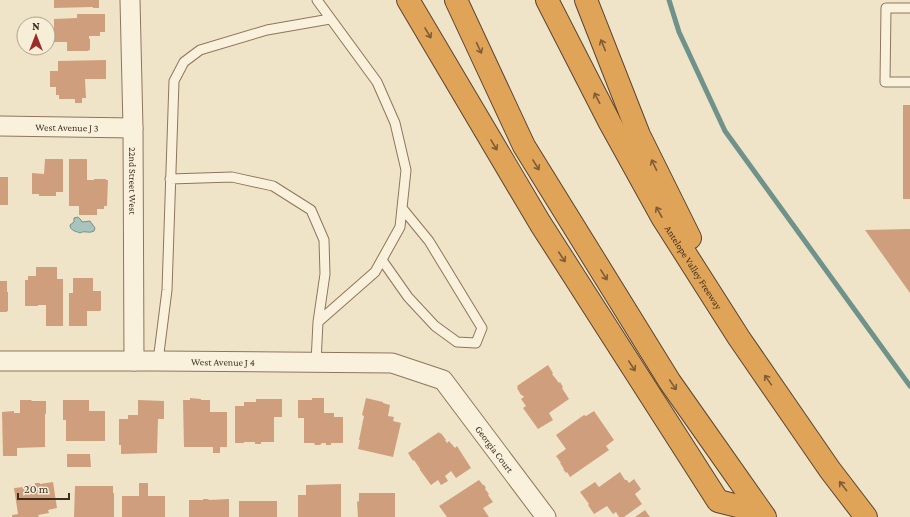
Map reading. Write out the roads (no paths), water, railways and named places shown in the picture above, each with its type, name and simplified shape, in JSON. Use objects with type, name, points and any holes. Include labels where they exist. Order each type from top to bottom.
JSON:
[{"type":"highway","points":[[408,0],[540,223],[718,501],[763,515]]},
{"type":"highway","points":[[456,0],[524,146],[670,382],[763,515]]},
{"type":"highway","name":"Antelope Valley Freeway","points":[[547,0],[610,123],[662,217],[739,338],[830,470],[866,517]]},
{"type":"highway","points":[[586,0],[639,135],[739,338]]},
{"type":"street","name":"22nd Street West","points":[[130,0],[133,128],[134,361]]},
{"type":"street","name":"West Avenue J 3","points":[[0,126],[133,128]]},
{"type":"street","name":"West Avenue J 4","points":[[0,362],[158,361],[392,363],[443,380]]},
{"type":"street","name":"Georgia Court","points":[[443,380],[546,517]]},
{"type":"lane","points":[[317,0],[376,82],[395,123],[406,170],[400,227],[382,260],[375,272],[318,322]]},
{"type":"lane","points":[[910,8],[886,8],[885,82],[910,82]]},
{"type":"lane","points":[[158,361],[167,290],[174,81],[184,62],[200,50],[267,30],[330,18]]},
{"type":"lane","points":[[170,179],[232,177],[273,186],[311,210],[324,240],[325,274],[318,322],[316,362]]},
{"type":"lane","points":[[382,260],[408,297],[435,326],[457,342],[476,343],[482,328],[429,241],[402,208]]},
{"type":"water","points":[[78,217],[82,222],[90,221],[95,228],[94,231],[80,233],[72,230],[70,225],[74,222],[74,218]]},
{"type":"waterway","points":[[669,0],[679,32],[725,131],[910,386]]}]
